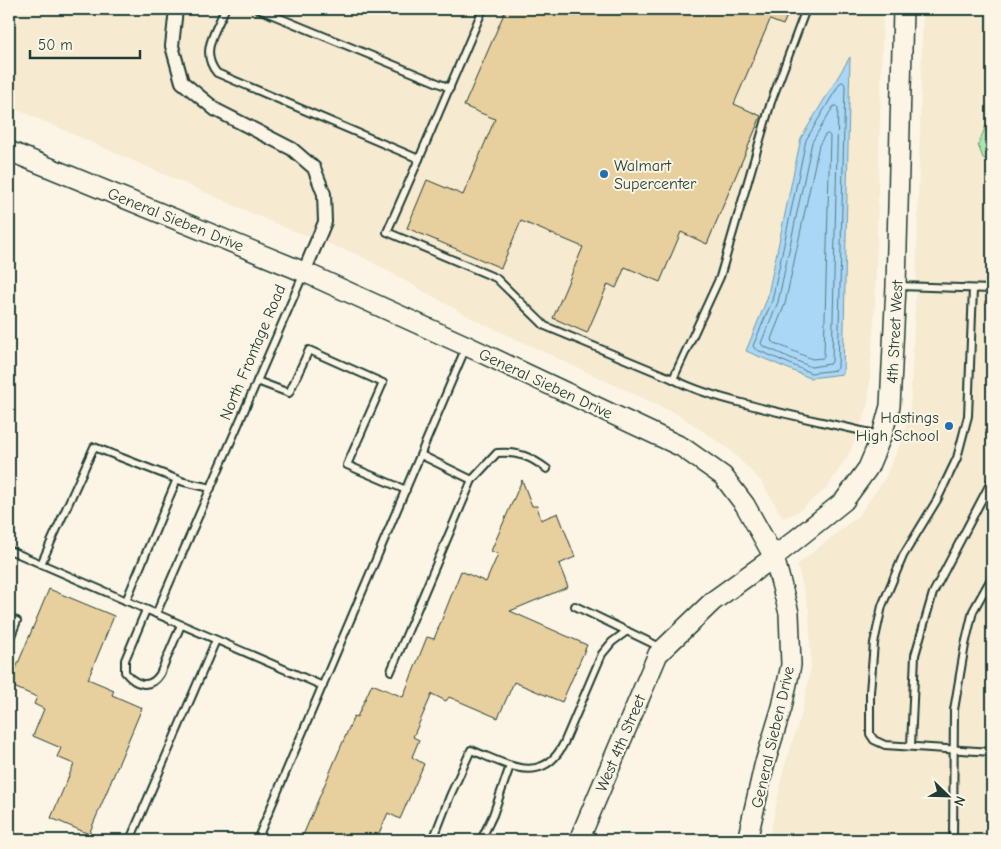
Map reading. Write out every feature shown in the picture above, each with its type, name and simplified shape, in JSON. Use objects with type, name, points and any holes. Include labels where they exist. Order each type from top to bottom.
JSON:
[{"type":"street","name":"North Frontage Road","points":[[176,9],[172,46],[182,82],[216,110],[292,149],[314,168],[324,194],[325,222],[304,272]]},
{"type":"street","name":"4th Street West","points":[[663,648],[713,601],[774,557],[844,501],[868,468],[882,436],[890,406],[896,286],[903,9]]},
{"type":"street","name":"General Sieben Drive","points":[[9,151],[304,272],[467,346],[682,448],[723,476],[745,505],[774,557],[789,613],[791,665],[782,707],[764,766],[749,832],[749,840]]},
{"type":"street","name":"West 4th Street","points":[[579,840],[658,654],[663,648]]},
{"type":"lane","points":[[225,9],[208,49],[210,65],[216,73],[419,159]]},
{"type":"lane","points":[[258,9],[450,88]]},
{"type":"lane","points":[[483,9],[387,232],[496,278],[545,326],[688,386],[790,416],[882,436]]},
{"type":"lane","points":[[673,379],[720,277],[771,102],[806,9]]},
{"type":"lane","name":"North Frontage Road","points":[[156,614],[304,272]]},
{"type":"lane","points":[[896,286],[992,289]]},
{"type":"lane","points":[[973,289],[968,416],[957,458],[937,500],[903,556],[882,606],[874,643],[870,692],[870,734],[874,740],[885,745],[992,752]]},
{"type":"lane","points":[[257,840],[467,346]]},
{"type":"lane","points":[[257,381],[289,393],[309,350],[383,383],[347,465],[406,490]]},
{"type":"lane","points":[[41,564],[94,447],[177,479],[211,488]]},
{"type":"lane","points":[[391,671],[472,480],[497,453],[524,454],[547,469]]},
{"type":"lane","points":[[421,455],[472,480]]},
{"type":"lane","points":[[126,601],[177,479]]},
{"type":"lane","points":[[911,746],[915,655],[933,593],[992,480]]},
{"type":"lane","points":[[9,550],[323,686]]},
{"type":"lane","points":[[953,840],[954,710],[973,611],[992,577]]},
{"type":"lane","points":[[575,606],[663,648]]},
{"type":"lane","points":[[146,610],[125,660],[125,672],[131,680],[140,684],[150,684],[156,681],[181,625]]},
{"type":"lane","points":[[9,618],[17,621],[9,641]]},
{"type":"lane","points":[[433,840],[471,750],[510,766],[531,769],[544,766],[552,760],[564,743],[602,654],[612,642],[627,631]]},
{"type":"lane","points":[[130,840],[216,640]]},
{"type":"lane","points":[[481,840],[493,815],[510,766]]},
{"type":"shaded area","points":[[9,9],[883,9],[875,305],[868,406],[850,452],[827,488],[796,513],[783,518],[761,481],[730,450],[679,415],[475,320],[359,255],[281,226],[9,106]]},
{"type":"shaded area","name":"Hastings High School","points":[[923,9],[992,9],[992,840],[769,840],[783,771],[802,712],[811,667],[809,610],[797,565],[859,515],[885,478],[901,442],[910,409],[916,287]]},
{"type":"green space","points":[[992,111],[992,162],[983,158],[978,145]]},
{"type":"water","points":[[850,57],[843,374],[810,378],[746,351],[767,299],[801,138]]},
{"type":"building","name":"Walmart Supercenter","points":[[506,9],[790,9],[783,25],[770,20],[734,104],[761,116],[707,244],[681,232],[660,282],[625,267],[616,288],[608,284],[587,333],[553,318],[583,247],[521,221],[501,268],[407,228],[427,180],[463,195],[495,119],[464,106]]},
{"type":"building","points":[[522,480],[532,506],[537,506],[541,520],[558,513],[575,557],[559,564],[568,587],[510,611],[587,645],[562,702],[514,682],[498,718],[449,697],[446,701],[432,694],[413,737],[419,740],[412,757],[424,764],[400,819],[388,813],[376,840],[301,840],[354,716],[357,717],[372,684],[403,697],[427,637],[434,639],[461,571],[486,582],[498,554],[491,551]]},
{"type":"building","points":[[49,589],[114,616],[88,679],[114,690],[112,695],[142,708],[89,834],[51,818],[74,764],[57,757],[61,748],[33,736],[44,709],[34,704],[37,697],[9,685]]},
{"type":"place","name":"Walmart Supercenter","points":[[604,174]]},
{"type":"place","name":"Hastings High School","points":[[949,426]]}]
